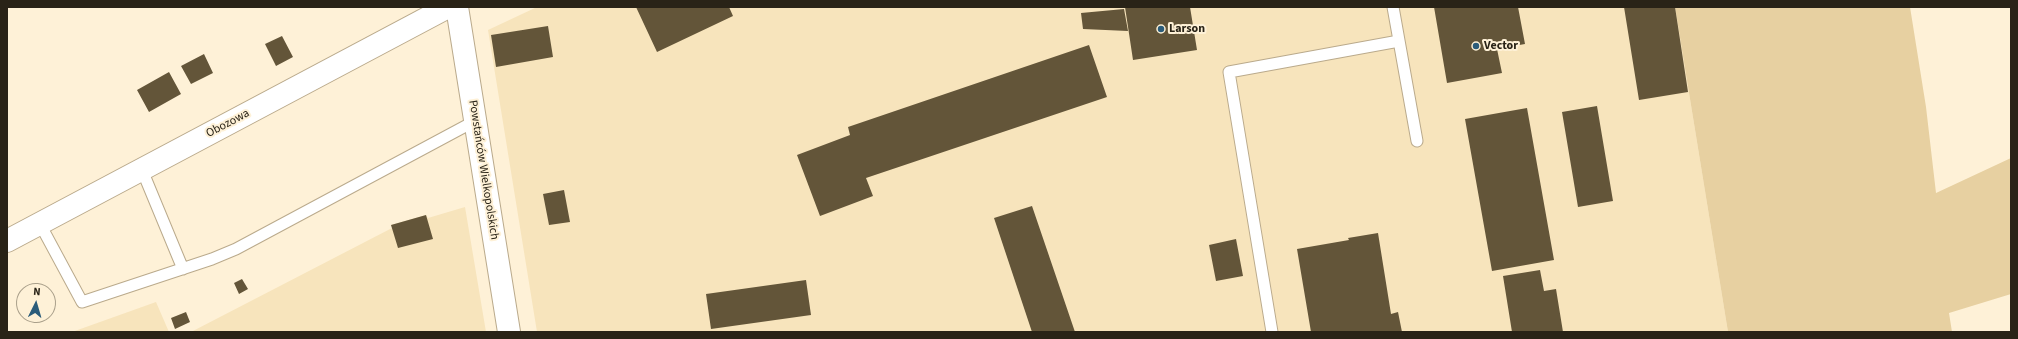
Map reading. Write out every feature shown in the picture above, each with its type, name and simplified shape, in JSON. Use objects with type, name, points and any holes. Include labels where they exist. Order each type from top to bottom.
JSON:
[{"type":"street","name":"Obozowa","points":[[7,242],[448,7]]},
{"type":"street","name":"Powstańców Wielkopolskich","points":[[457,7],[509,332]]},
{"type":"lane","points":[[1393,7],[1417,141]]},
{"type":"lane","points":[[1272,332],[1229,72],[1399,42]]},
{"type":"lane","points":[[40,224],[82,302],[212,260],[236,249],[475,121]]},
{"type":"lane","points":[[142,170],[183,269]]},
{"type":"shaded area","points":[[537,7],[1675,7],[1728,332],[537,332],[488,30]]},
{"type":"shaded area","points":[[1675,7],[1910,7],[1926,107],[1936,193],[2011,158],[2011,294],[1949,313],[1952,332],[1728,332]]},
{"type":"shaded area","points":[[465,207],[486,332],[191,332],[392,228],[391,225],[426,215],[428,218]]},
{"type":"shaded area","points":[[156,302],[169,332],[72,332]]},
{"type":"building","points":[[636,7],[729,7],[733,16],[657,52]]},
{"type":"building","name":"Larson","points":[[1125,7],[1190,7],[1197,50],[1133,60]]},
{"type":"building","name":"Vector","points":[[1434,7],[1518,7],[1525,44],[1497,49],[1502,73],[1447,83]]},
{"type":"building","points":[[1624,7],[1675,7],[1688,92],[1639,100]]},
{"type":"building","points":[[1124,9],[1128,31],[1083,29],[1081,13]]},
{"type":"building","points":[[548,26],[553,57],[496,67],[491,35]]},
{"type":"building","points":[[282,36],[293,57],[276,66],[265,44]]},
{"type":"building","points":[[1089,45],[1107,97],[866,178],[873,196],[820,216],[797,155],[850,135],[848,127]]},
{"type":"building","points":[[204,54],[213,73],[191,84],[181,66]]},
{"type":"building","points":[[169,72],[181,94],[149,112],[137,90]]},
{"type":"building","points":[[1597,106],[1613,201],[1578,207],[1562,112]]},
{"type":"building","points":[[1527,108],[1554,260],[1492,271],[1465,119]]},
{"type":"building","points":[[564,190],[570,222],[549,225],[543,194]]},
{"type":"building","points":[[1032,206],[1075,332],[1032,332],[994,218]]},
{"type":"building","points":[[426,215],[433,239],[398,248],[391,225]]},
{"type":"building","points":[[1378,233],[1391,314],[1398,312],[1402,332],[1311,332],[1297,249],[1349,240],[1348,238]]},
{"type":"building","points":[[1236,239],[1243,276],[1216,281],[1209,245]]},
{"type":"building","points":[[1540,270],[1544,291],[1556,289],[1563,332],[1512,332],[1503,276]]},
{"type":"building","points":[[242,279],[248,289],[239,294],[234,283]]},
{"type":"building","points":[[806,280],[811,315],[711,329],[706,294]]},
{"type":"building","points":[[186,312],[190,322],[175,329],[171,318]]},
{"type":"place","name":"Larson","points":[[1161,29]]},
{"type":"place","name":"Vector","points":[[1476,46]]}]
